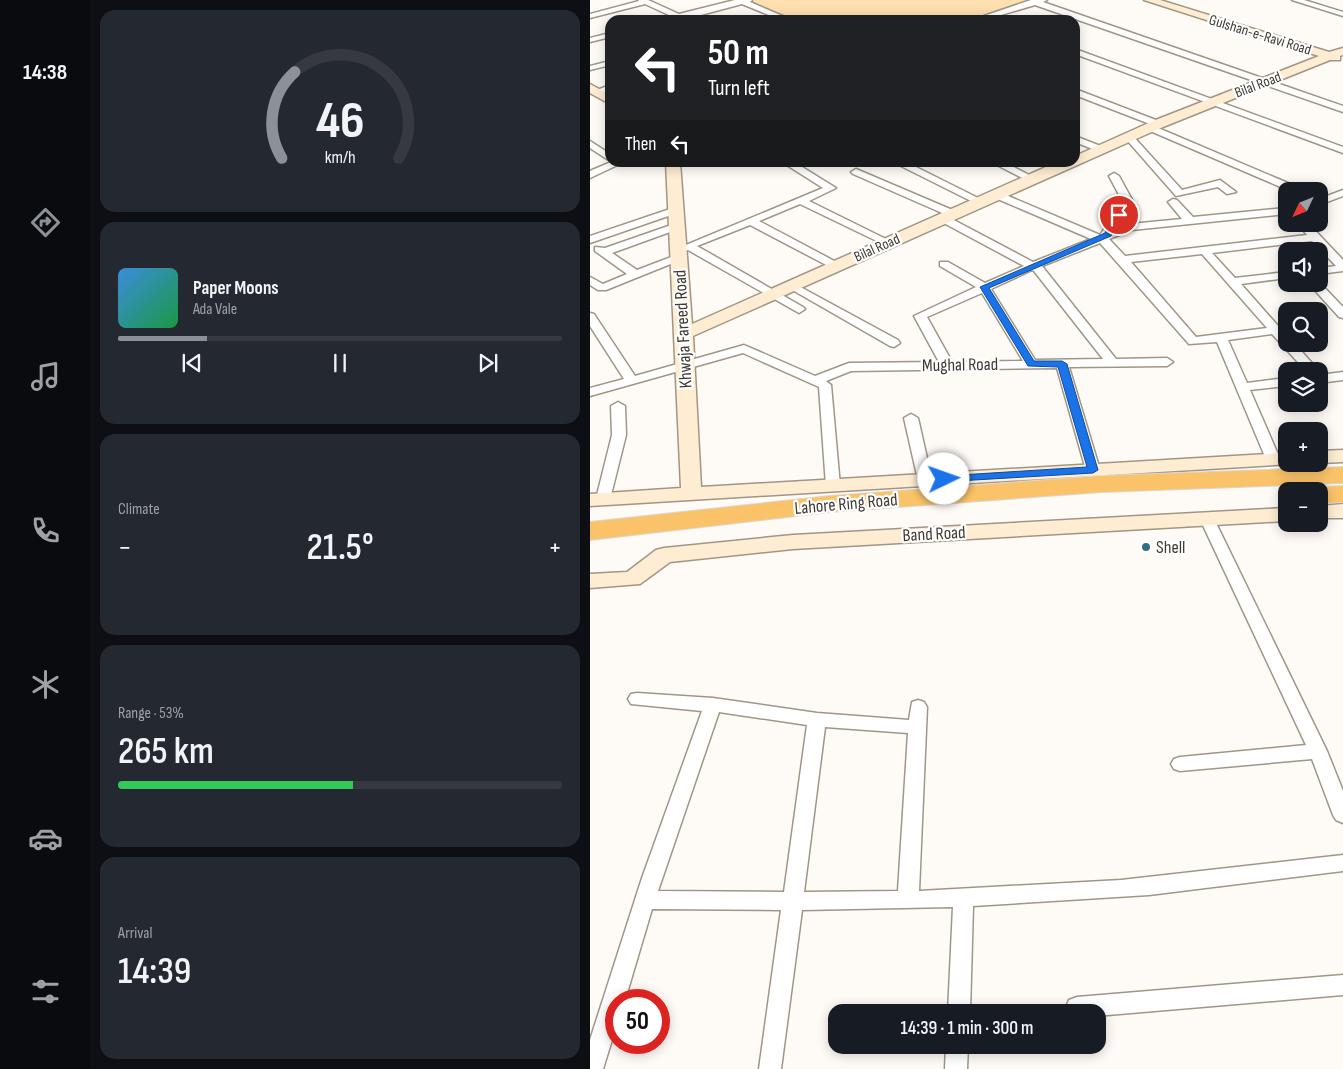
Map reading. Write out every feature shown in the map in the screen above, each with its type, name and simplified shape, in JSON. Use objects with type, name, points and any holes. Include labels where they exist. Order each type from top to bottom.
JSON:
[{"type":"highway","name":"Lahore Ring Road","points":[[601,530],[832,504],[1102,484],[1343,475]]},
{"type":"highway","points":[[1328,495],[1343,494]]},
{"type":"highway","name":"Lahore Ring Road","points":[[590,549],[682,538],[832,504],[1106,501],[1278,496]]},
{"type":"main road","name":"Gulshan-e-Ravi Road","points":[[1148,0],[1340,54]]},
{"type":"main road","name":"Gulshan-e-Ravi Road","points":[[1185,0],[1340,54]]},
{"type":"main road","name":"Bilal Road","points":[[1080,158],[1213,102],[1340,54]]},
{"type":"main road","points":[[593,90],[605,97]]},
{"type":"main road","name":"Khwaja Fareed Road","points":[[673,167],[676,218],[682,251],[691,495]]},
{"type":"main road","name":"Bilal Road","points":[[684,334],[1059,167]]},
{"type":"main road","points":[[1328,457],[1343,456]]},
{"type":"main road","points":[[596,499],[691,495],[832,504],[925,480],[1278,459]]},
{"type":"main road","points":[[1328,512],[1343,511]]},
{"type":"main road","name":"Band Road","points":[[590,582],[632,579],[664,556],[793,542],[1278,514]]},
{"type":"street","points":[[692,15],[744,0],[777,15]]},
{"type":"street","points":[[1296,0],[1341,12]]},
{"type":"street","points":[[590,16],[644,1],[675,15]]},
{"type":"street","points":[[999,15],[1039,1],[1079,15]]},
{"type":"street","points":[[1080,16],[1343,108]]},
{"type":"street","points":[[590,40],[605,36]]},
{"type":"street","points":[[1080,53],[1343,150]]},
{"type":"street","points":[[590,68],[605,64]]},
{"type":"street","points":[[1080,94],[1278,182]]},
{"type":"street","points":[[1129,137],[1180,194],[1220,183],[1230,192]]},
{"type":"street","points":[[1080,141],[1100,150]]},
{"type":"street","points":[[590,144],[605,154]]},
{"type":"street","points":[[590,175],[606,167]]},
{"type":"street","points":[[590,280],[602,288],[750,221],[831,188],[795,167]]},
{"type":"street","points":[[908,167],[982,202]]},
{"type":"street","points":[[1007,167],[1032,179]]},
{"type":"street","points":[[856,172],[948,216],[1038,269],[1113,364]]},
{"type":"street","points":[[1103,236],[1119,215],[1132,207],[1114,176]]},
{"type":"street","points":[[1328,198],[1343,193]]},
{"type":"street","points":[[997,195],[1103,236],[1193,341],[1276,330]]},
{"type":"street","points":[[800,200],[889,243]]},
{"type":"street","points":[[1173,202],[1190,221]]},
{"type":"street","points":[[947,364],[920,316],[1032,266],[1103,236],[1130,227],[1278,212]]},
{"type":"street","points":[[590,241],[676,218]]},
{"type":"street","points":[[604,252],[676,218]]},
{"type":"street","points":[[750,221],[836,266]]},
{"type":"street","points":[[1310,232],[1343,267]]},
{"type":"street","points":[[1123,260],[1315,237]]},
{"type":"street","points":[[590,241],[635,274]]},
{"type":"street","points":[[1204,250],[1278,332]]},
{"type":"street","points":[[682,251],[773,294],[799,309]]},
{"type":"street","points":[[944,264],[984,287],[1031,364]]},
{"type":"street","points":[[1328,270],[1343,267]]},
{"type":"street","points":[[1232,282],[1278,276]]},
{"type":"street","points":[[793,286],[894,343]]},
{"type":"street","points":[[1323,292],[1343,314]]},
{"type":"street","points":[[590,317],[631,380]]},
{"type":"street","points":[[1221,337],[1242,387],[1278,455]]},
{"type":"street","points":[[590,392],[744,349],[816,380],[825,386],[832,504]]},
{"type":"street","points":[[1295,352],[1304,362]]},
{"type":"street","name":"Mughal Road","points":[[816,380],[849,367],[1167,362]]},
{"type":"street","points":[[1062,364],[1093,470]]},
{"type":"street","points":[[1328,377],[1343,376]]},
{"type":"street","points":[[1242,387],[1278,383]]},
{"type":"street","points":[[596,499],[619,435],[618,406]]},
{"type":"street","points":[[912,418],[925,480]]},
{"type":"street","points":[[1206,519],[1318,751],[1337,786],[1343,815]]},
{"type":"street","points":[[637,699],[713,705],[817,720],[916,727]]},
{"type":"street","points":[[592,1069],[645,900],[713,705]]},
{"type":"street","points":[[908,900],[918,707]]},
{"type":"street","points":[[770,1069],[817,720]]},
{"type":"street","points":[[1180,764],[1318,751]]},
{"type":"street","points":[[645,900],[793,902],[963,899],[1122,889],[1343,863]]},
{"type":"street","points":[[959,1004],[963,899]]},
{"type":"street","points":[[1106,1005],[1343,985]]},
{"type":"street","points":[[956,1069],[957,1054]]},
{"type":"shaded area","points":[[755,0],[1031,0],[981,15],[780,15],[748,2]]},
{"type":"place","name":"Shell","points":[[1146,547]]},
{"type":"route","points":[[944,479],[1093,470],[1062,364],[1031,364],[984,287],[1108,234],[1119,215]]}]
